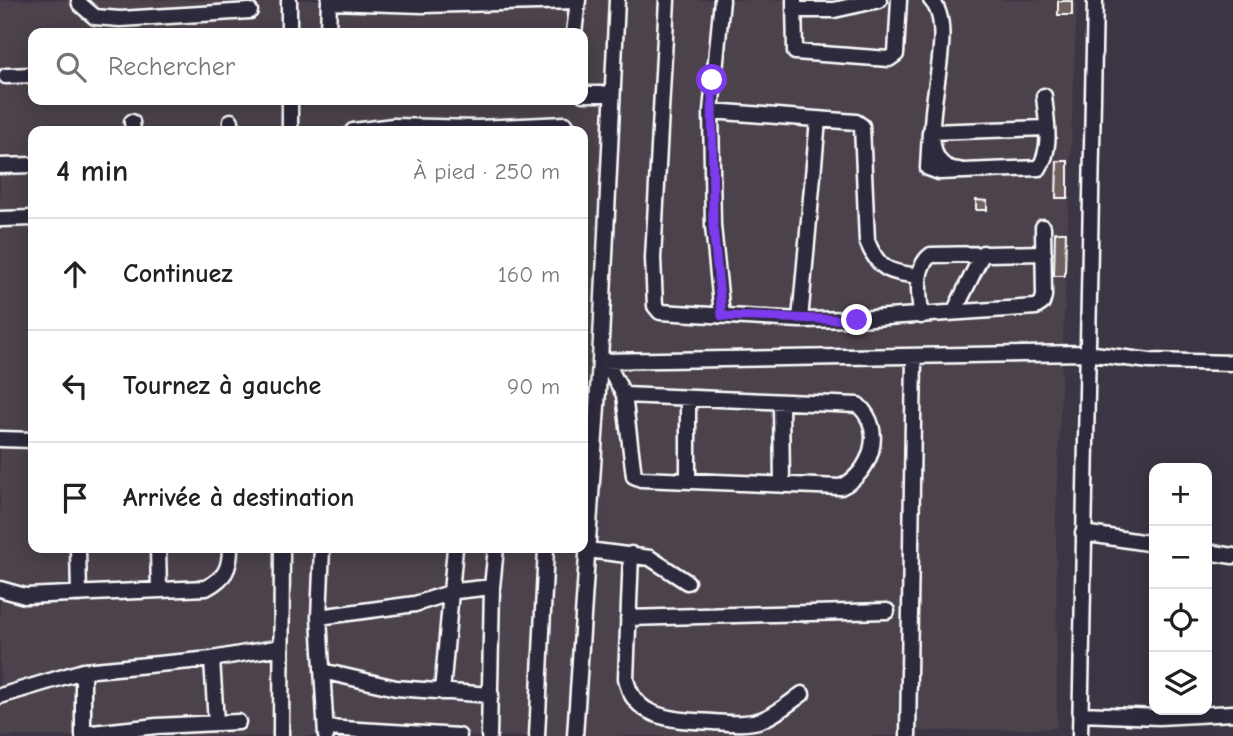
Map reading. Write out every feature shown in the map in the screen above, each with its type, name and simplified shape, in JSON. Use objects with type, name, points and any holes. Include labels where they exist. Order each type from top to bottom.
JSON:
[{"type":"street","points":[[79,0],[80,5],[95,17],[120,19],[215,6],[250,11]]},
{"type":"street","points":[[289,0],[289,28]]},
{"type":"street","points":[[617,0],[611,94],[603,360],[588,550],[650,558],[687,582]]},
{"type":"street","points":[[667,0],[653,258],[655,306],[660,312],[800,320],[921,316],[955,310],[1036,307],[1042,303],[1044,296],[1043,227]]},
{"type":"street","points":[[722,0],[710,111],[713,226],[722,316]]},
{"type":"street","points":[[879,0],[836,5],[794,5],[795,52],[889,59],[896,54],[899,0]]},
{"type":"street","points":[[931,0],[937,6],[943,52],[930,132],[934,151],[954,170],[1016,174],[1034,165],[1042,151],[1047,128],[1044,96]]},
{"type":"street","points":[[1080,736],[1095,0]]},
{"type":"street","points":[[328,28],[329,1],[423,5],[578,1],[575,28]]},
{"type":"street","points":[[6,76],[28,75]]},
{"type":"street","points":[[588,94],[611,94]]},
{"type":"street","points":[[290,105],[290,126]]},
{"type":"street","points":[[710,111],[862,125],[867,241],[881,267],[892,272],[919,276]]},
{"type":"street","points":[[800,320],[804,250],[818,120]]},
{"type":"street","points":[[930,132],[1047,128]]},
{"type":"street","points":[[0,166],[28,165]]},
{"type":"street","points":[[0,219],[28,218]]},
{"type":"street","points":[[955,310],[983,253]]},
{"type":"street","points":[[921,316],[919,276],[923,261],[931,255],[1044,253]]},
{"type":"street","points":[[603,360],[914,358],[1086,353],[1150,361],[1233,363]]},
{"type":"street","points":[[908,736],[914,358]]},
{"type":"street","points":[[603,360],[624,394],[634,476],[641,479],[841,487],[865,470],[873,442],[869,422],[858,405],[624,394]]},
{"type":"street","points":[[688,398],[688,481]]},
{"type":"street","points":[[781,402],[782,485]]},
{"type":"street","points":[[0,439],[28,440]]},
{"type":"street","points":[[1083,533],[1149,543]]},
{"type":"street","points":[[78,553],[79,594]]},
{"type":"street","points":[[158,553],[159,590]]},
{"type":"street","points":[[0,589],[25,596],[206,589],[222,580],[230,565],[230,553]]},
{"type":"street","points":[[281,736],[282,553]]},
{"type":"street","points":[[322,553],[319,618],[326,732],[458,736]]},
{"type":"street","points":[[442,692],[455,553]]},
{"type":"street","points":[[489,736],[492,587],[495,553]]},
{"type":"street","points":[[537,736],[545,553]]},
{"type":"street","points":[[575,736],[588,553]]},
{"type":"street","points":[[1212,553],[1233,556]]},
{"type":"street","points":[[631,554],[627,687],[631,697],[651,714],[688,721],[744,724],[770,716],[802,694]]},
{"type":"street","points":[[319,618],[415,604],[451,593],[492,587]]},
{"type":"street","points":[[628,618],[887,611]]},
{"type":"street","points":[[0,696],[83,671],[212,659],[281,647]]},
{"type":"street","points":[[212,659],[216,723]]},
{"type":"street","points":[[83,671],[83,735],[238,723]]},
{"type":"street","points":[[322,671],[378,685],[491,695]]},
{"type":"street","points":[[1080,714],[1159,717],[1233,713]]},
{"type":"shaded area","points":[[0,0],[1077,0],[1056,515],[1057,728],[896,732],[896,736],[0,736]]},
{"type":"building","points":[[1058,1],[1072,1],[1072,15],[1058,15]]},
{"type":"building","points":[[1057,161],[1068,161],[1068,198],[1056,198]]},
{"type":"building","points":[[976,200],[987,201],[987,210],[976,210]]},
{"type":"building","points":[[1055,232],[1066,232],[1065,276],[1054,276]]},
{"type":"route","points":[[712,80],[710,137],[713,226],[722,316],[857,320]]}]
